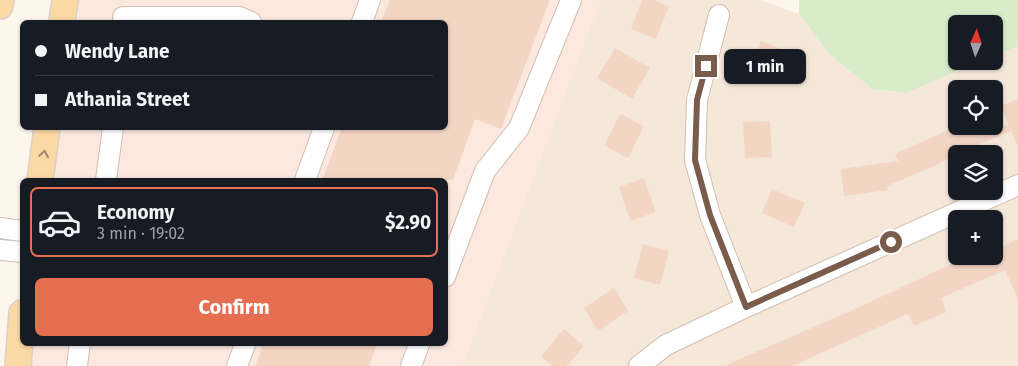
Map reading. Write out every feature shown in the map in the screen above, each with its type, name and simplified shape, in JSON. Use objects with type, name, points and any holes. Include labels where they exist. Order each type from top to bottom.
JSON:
[{"type":"main road","points":[[0,6],[1,0]]},
{"type":"main road","points":[[62,20],[65,0]]},
{"type":"main road","points":[[40,178],[48,130]]},
{"type":"main road","points":[[18,366],[20,340]]},
{"type":"street","points":[[363,20],[370,0]]},
{"type":"street","points":[[448,269],[485,171],[519,128],[571,0]]},
{"type":"street","points":[[125,13],[238,17],[246,20]]},
{"type":"street","points":[[719,15],[697,100],[695,160],[710,215],[746,307]]},
{"type":"street","points":[[106,178],[112,130]]},
{"type":"street","points":[[306,178],[323,130]]},
{"type":"street","points":[[639,366],[666,345],[1018,185]]},
{"type":"street","points":[[0,228],[20,231]]},
{"type":"street","points":[[0,250],[20,252]]},
{"type":"street","points":[[77,366],[80,346]]},
{"type":"street","points":[[237,366],[244,346]]},
{"type":"street","points":[[411,366],[418,346]]},
{"type":"shaded area","points":[[65,0],[600,0],[462,366],[19,366],[22,346],[448,346],[448,178],[40,178],[47,130],[448,130],[448,20],[62,20]]},
{"type":"shaded area","points":[[600,0],[760,0],[799,14],[829,54],[873,89],[906,93],[960,70],[1003,70],[1003,52],[1018,46],[1018,366],[462,366]]},
{"type":"green space","points":[[799,0],[1018,0],[1018,46],[1003,52],[1003,15],[948,15],[948,70],[960,70],[906,93],[873,89],[829,54],[799,14]]},
{"type":"building","points":[[390,0],[550,0],[501,129],[475,119],[453,180],[448,180],[448,178],[323,178],[341,130],[448,130],[448,20],[382,20]]},
{"type":"building","points":[[642,0],[654,0],[669,6],[656,39],[631,29]]},
{"type":"building","points":[[761,41],[786,51],[774,84],[749,75]]},
{"type":"building","points":[[615,48],[650,68],[632,99],[597,78]]},
{"type":"building","points":[[1018,99],[1018,146],[1011,131],[1003,134],[1003,126],[1009,126],[1003,111],[1003,105]]},
{"type":"building","points":[[620,114],[644,126],[628,158],[604,146]]},
{"type":"building","points":[[770,121],[772,157],[745,158],[743,122]]},
{"type":"building","points":[[948,130],[948,135],[1001,135],[978,145],[948,145],[948,159],[887,186],[888,190],[844,196],[841,169],[898,161],[895,154]]},
{"type":"building","points":[[644,178],[656,212],[630,221],[619,187]]},
{"type":"building","points":[[772,189],[805,203],[794,227],[762,213]]},
{"type":"building","points":[[1018,239],[1018,300],[1005,270],[941,298],[946,312],[914,326],[908,314],[792,366],[724,366],[950,265],[1003,265],[1003,246]]},
{"type":"building","points":[[643,244],[669,251],[660,285],[634,278]]},
{"type":"building","points":[[614,288],[628,311],[598,331],[584,308]]},
{"type":"building","points":[[564,329],[584,346],[567,366],[552,366],[541,356]]},
{"type":"building","points":[[262,346],[376,346],[369,366],[255,366]]},
{"type":"route","points":[[706,66],[697,100],[695,160],[710,215],[746,307],[891,242]]}]
